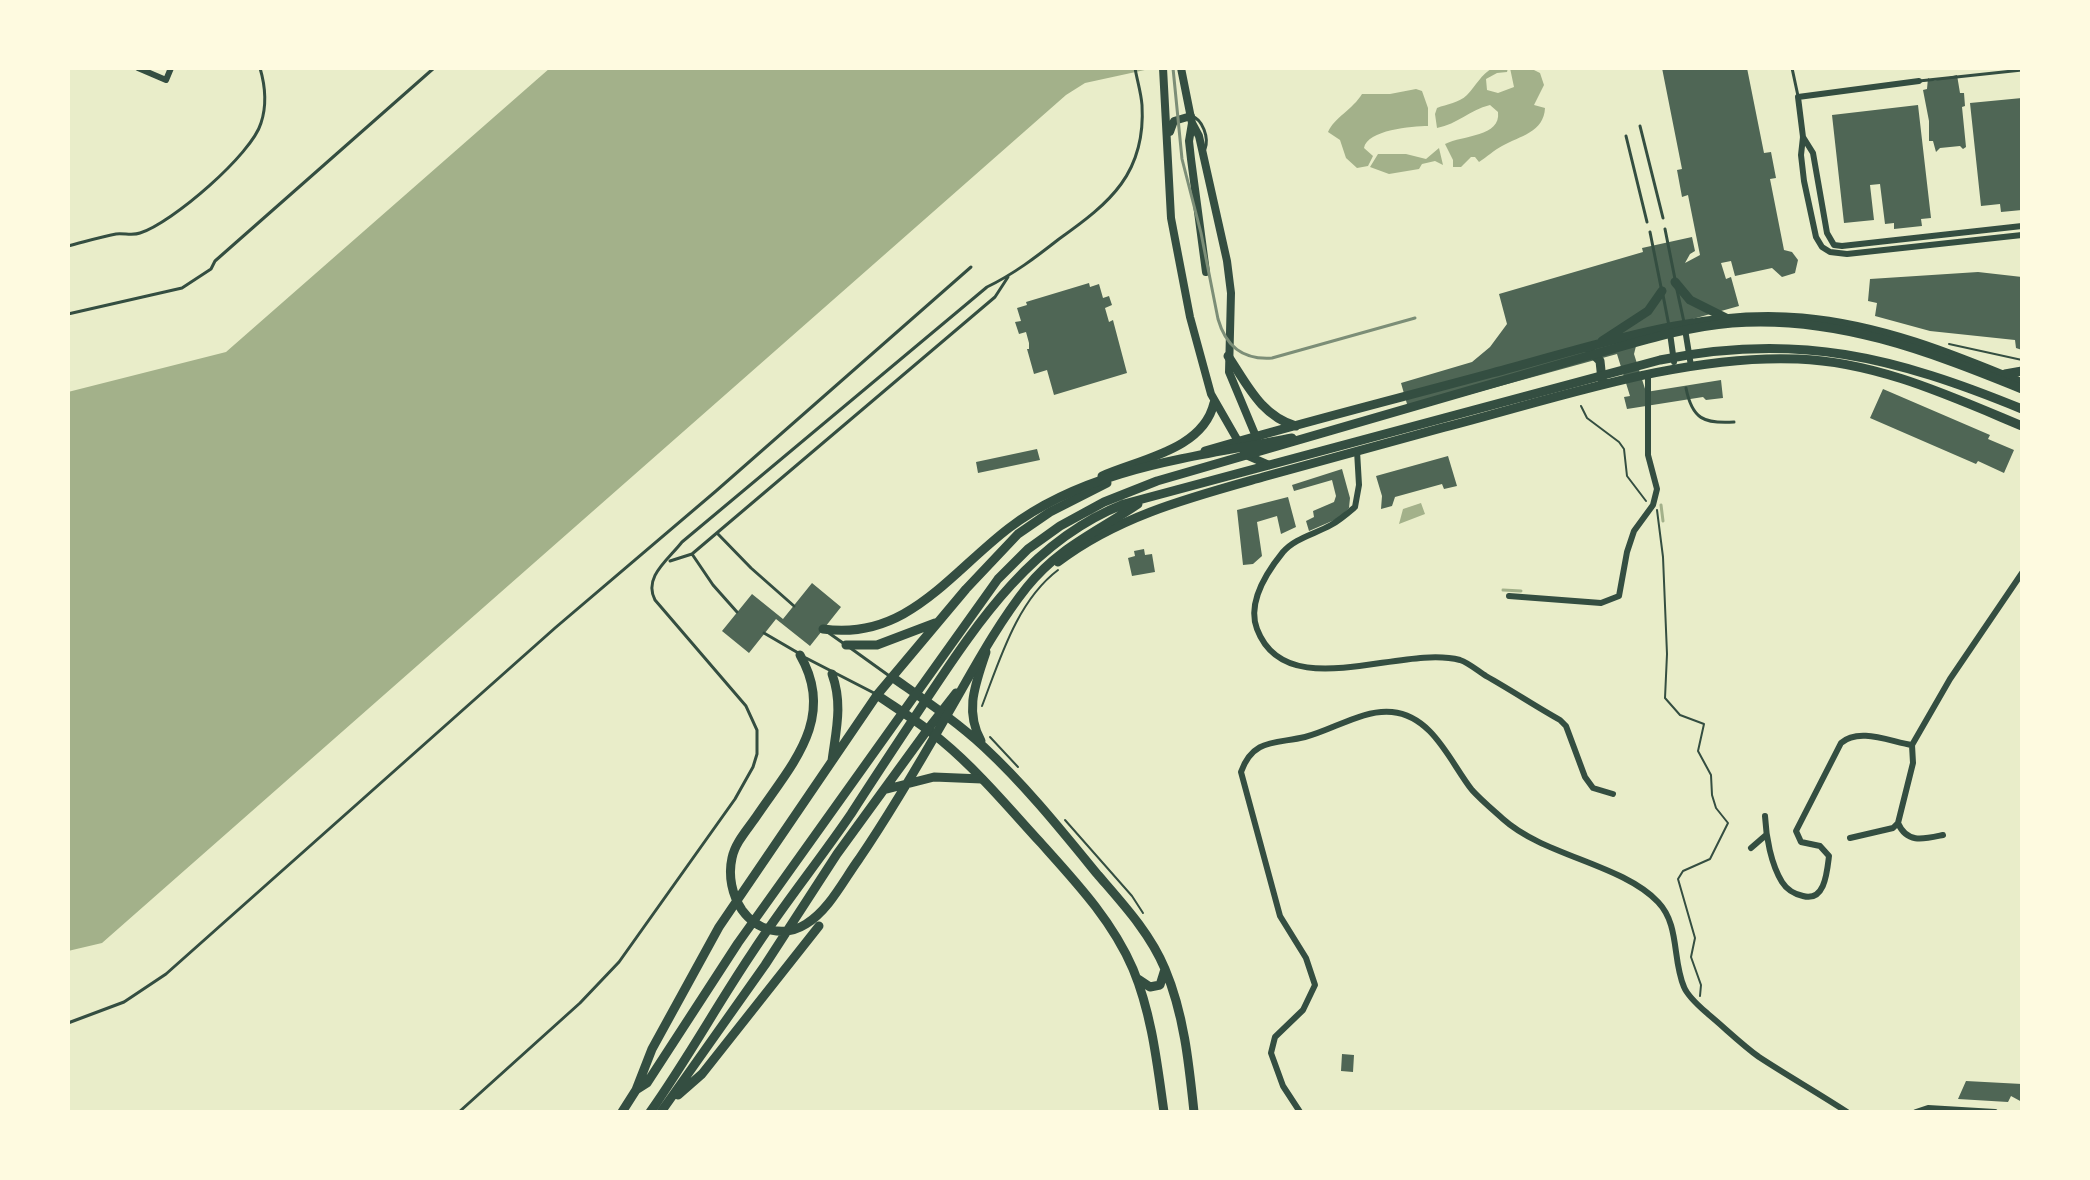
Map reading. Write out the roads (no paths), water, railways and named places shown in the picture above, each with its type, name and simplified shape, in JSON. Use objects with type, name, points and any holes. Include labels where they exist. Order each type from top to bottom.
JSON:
[{"type":"main road","points":[[1181,69],[1203,153],[1229,282],[1229,372],[1260,449],[1254,460],[1221,489]]},
{"type":"main road","points":[[1163,70],[1168,185],[1179,267],[1214,403],[1246,455],[1254,460],[1292,469]]},
{"type":"main road","points":[[1168,148],[1171,125],[1175,120],[1192,120]]},
{"type":"main road","points":[[1192,120],[1189,141],[1206,272]]},
{"type":"main road","points":[[1675,282],[1690,300],[1728,319]]},
{"type":"main road","points":[[1596,345],[1648,311],[1662,291]]},
{"type":"main road","points":[[622,1112],[636,1090],[652,1049],[719,927],[877,695],[989,563],[1018,534],[1079,496],[1115,479],[1257,436],[1596,345],[1684,325],[1728,319],[1754,316],[1800,318],[1861,326],[1920,342],[2002,374],[2022,386]]},
{"type":"main road","points":[[636,1090],[647,1083],[738,943],[832,815],[981,601],[1028,549],[1092,508],[1138,487],[1651,338],[1730,324],[1797,323],[1871,335],[2022,386]]},
{"type":"main road","points":[[1584,349],[1597,356],[1602,367],[1602,379],[1593,389]]},
{"type":"main road","points":[[650,1112],[750,955],[847,820],[967,639],[1016,579],[1075,529],[1111,509],[1304,454],[1660,360],[1731,349],[1801,349],[1861,357],[1923,371],[2022,409]]},
{"type":"main road","points":[[1228,356],[1261,406],[1296,426]]},
{"type":"main road","points":[[662,1110],[765,965],[837,854],[1028,591],[1045,572],[1076,548],[1143,513],[1357,451],[1593,389],[1691,366],[1758,358],[1802,359],[1880,372],[2022,426]]},
{"type":"main road","points":[[2002,374],[2022,371]]},
{"type":"main road","points":[[1079,496],[1096,479],[1181,444],[1212,415],[1214,403]]},
{"type":"main road","points":[[823,629],[862,630],[903,617],[1009,528],[1076,489],[1149,467],[1293,437],[1314,437]]},
{"type":"main road","points":[[800,655],[816,698],[811,724],[800,751],[738,843],[731,860],[731,881],[737,902],[755,924],[773,931],[793,930],[802,926],[826,907],[894,808],[964,684],[1027,586],[1053,559],[1080,538],[1144,500]]},
{"type":"main road","points":[[846,645],[877,645],[938,622]]},
{"type":"main road","points":[[985,748],[974,726],[971,702],[986,652]]},
{"type":"main road","points":[[831,763],[839,704],[832,674]]},
{"type":"main road","points":[[892,677],[985,748],[1045,812],[1141,926],[1165,968],[1180,1017],[1194,1112]]},
{"type":"main road","points":[[877,695],[928,729],[982,779],[1073,878],[1103,916],[1136,977],[1155,1045],[1163,1109]]},
{"type":"main road","points":[[886,789],[926,778],[982,779]]},
{"type":"main road","points":[[662,1110],[702,1074],[819,926]]},
{"type":"main road","points":[[1136,977],[1150,987],[1160,985],[1165,968]]},
{"type":"street","points":[[138,68],[166,80],[171,68]]},
{"type":"street","points":[[1919,81],[1798,97],[1803,137],[1801,155],[1818,242],[1830,252],[1847,254],[2021,236]]},
{"type":"street","points":[[1803,137],[1813,153],[1827,233],[1834,245],[2022,226]]},
{"type":"street","points":[[1684,325],[1691,366]]},
{"type":"street","points":[[1669,328],[1676,369]]},
{"type":"street","points":[[1509,596],[1601,603],[1619,596],[1634,531],[1653,505],[1657,489],[1648,455],[1648,376]]},
{"type":"street","points":[[1357,451],[1358,498],[1355,507],[1330,526],[1288,548],[1259,591],[1253,607],[1255,624],[1262,641],[1274,656],[1317,670],[1388,660],[1461,660],[1560,720],[1566,726],[1585,777],[1593,788],[1613,794]]},
{"type":"street","points":[[1850,838],[1893,828],[1898,823],[1913,763],[1912,745],[1950,679],[2022,573]]},
{"type":"street","points":[[1300,1112],[1283,1086],[1271,1053],[1279,1032],[1309,1001],[1315,985],[1314,977],[1280,916],[1241,772],[1252,751],[1275,741],[1307,737],[1376,713],[1394,712],[1412,718],[1427,729],[1473,790],[1506,822],[1543,843],[1629,881],[1659,903],[1670,919],[1684,989],[1698,1005],[1760,1057],[1847,1112]]},
{"type":"street","points":[[1765,816],[1766,835],[1779,875],[1788,889],[1807,897],[1816,895],[1822,888],[1829,856],[1820,846],[1801,842],[1796,831],[1841,743],[1861,735],[1912,745]]},
{"type":"street","points":[[1898,823],[1904,834],[1911,838],[1943,835]]},
{"type":"street","points":[[1751,848],[1766,835]]},
{"type":"street","points":[[1916,1112],[1928,1108],[1995,1112]]},
{"type":"lane","points":[[68,246],[118,234],[139,234],[160,223],[185,206],[245,152],[261,123],[265,93],[260,68]]},
{"type":"lane","points":[[68,314],[182,288],[211,269],[215,261],[434,68]]},
{"type":"lane","points":[[459,1112],[580,1003],[619,962],[735,799],[753,767],[757,754],[757,730],[746,706],[681,633],[652,594],[651,581],[682,542],[987,287],[1008,277],[1089,219],[1124,182],[1136,153],[1142,122],[1142,102],[1135,68]]},
{"type":"lane","points":[[1792,68],[1798,97]]},
{"type":"lane","points":[[1919,81],[2022,70]]},
{"type":"lane","points":[[1640,126],[1663,218]]},
{"type":"lane","points":[[1626,136],[1647,222]]},
{"type":"lane","points":[[1665,229],[1684,325]]},
{"type":"lane","points":[[1650,232],[1669,328]]},
{"type":"lane","points":[[68,1023],[124,1002],[166,974],[531,649],[971,267]]},
{"type":"lane","points":[[667,562],[692,554],[995,297],[1008,277]]},
{"type":"lane","points":[[1686,388],[1696,414],[1705,420],[1734,422]]},
{"type":"lane","points":[[717,533],[794,606]]},
{"type":"lane","points":[[692,554],[713,585],[737,612]]},
{"type":"lane","points":[[823,629],[892,677]]},
{"type":"lane","points":[[764,633],[832,674],[877,695]]},
{"type":"waterway","points":[[1661,505],[1663,521]]},
{"type":"waterway","points":[[1503,590],[1521,591]]},
{"type":"railway","points":[[1173,68],[1182,159],[1218,319],[1231,344],[1252,357],[1272,358],[1415,318]]}]
